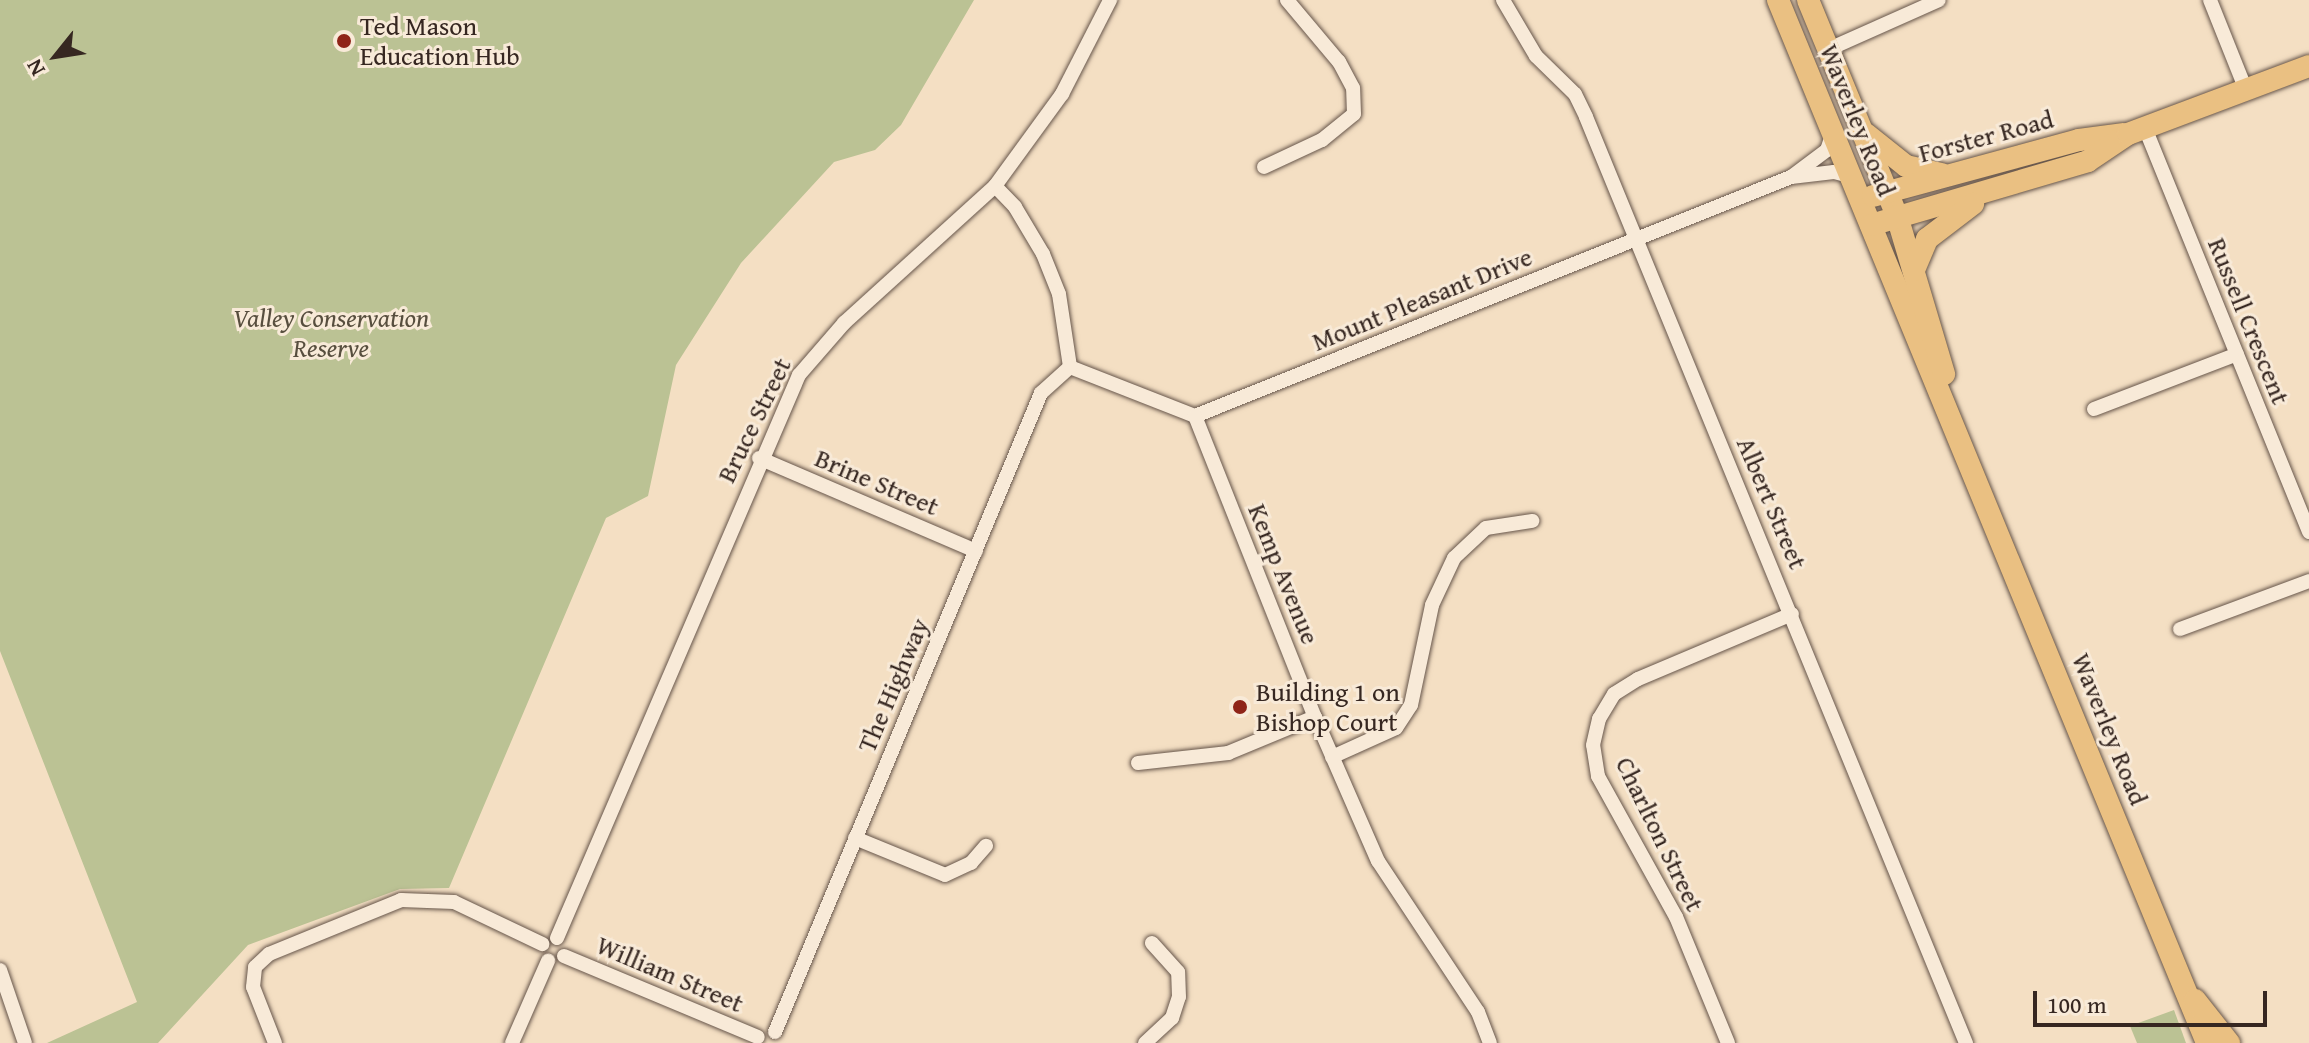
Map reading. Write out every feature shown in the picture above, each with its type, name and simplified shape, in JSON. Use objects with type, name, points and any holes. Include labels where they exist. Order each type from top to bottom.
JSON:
[{"type":"main road","name":"Waverley Road","points":[[1778,0],[1961,437],[2205,1041]]},
{"type":"main road","name":"Waverley Road","points":[[1808,0],[1897,216],[1961,437]]},
{"type":"main road","points":[[1803,60],[1829,49]]},
{"type":"main road","name":"Forster Road","points":[[1860,200],[2079,140],[2136,131],[2309,66]]},
{"type":"main road","points":[[1859,125],[1874,145],[1906,166],[1955,175]]},
{"type":"main road","name":"Forster Road","points":[[1871,225],[1988,195],[2088,161],[2136,131]]},
{"type":"main road","points":[[1914,270],[1927,239],[1988,195]]},
{"type":"main road","points":[[2184,987],[2229,1043]]},
{"type":"street","name":"Bruce Street","points":[[557,938],[759,458],[814,355],[995,186],[1062,94],[1110,0]]},
{"type":"street","points":[[1264,167],[1322,140],[1354,114],[1353,88],[1339,62],[1287,0]]},
{"type":"street","name":"Albert Street","points":[[1503,0],[1536,56],[1575,94],[1792,614],[1966,1043]]},
{"type":"street","points":[[1829,49],[1939,0]]},
{"type":"street","points":[[2210,0],[2246,90]]},
{"type":"street","name":"Russell Crescent","points":[[2136,131],[2237,354],[2309,532]]},
{"type":"street","name":"Mount Pleasant Drive","points":[[1195,416],[1791,177],[1827,150],[1833,133]]},
{"type":"street","name":"Mount Pleasant Drive","points":[[1791,177],[1834,172],[1850,176]]},
{"type":"street","points":[[995,186],[1015,207],[1043,254],[1059,294],[1070,367],[1195,416]]},
{"type":"street","points":[[2094,409],[2237,354]]},
{"type":"street","name":"The Highway","points":[[778,1037],[855,838],[1041,393],[1070,367]]},
{"type":"street","name":"Kemp Avenue","points":[[1195,416],[1315,717],[1378,861],[1478,1012],[1490,1043]]},
{"type":"street","name":"Brine Street","points":[[759,458],[976,551]]},
{"type":"street","points":[[1332,757],[1396,728],[1411,705],[1432,605],[1454,558],[1486,528],[1532,521]]},
{"type":"street","points":[[2180,629],[2309,581]]},
{"type":"street","name":"Charlton Street","points":[[1728,1043],[1676,917],[1598,776],[1593,745],[1599,719],[1614,694],[1638,679],[1792,614]]},
{"type":"street","points":[[1138,763],[1228,753],[1315,717]]},
{"type":"street","points":[[855,838],[945,875],[971,863],[986,846]]},
{"type":"street","points":[[275,1043],[253,987],[255,967],[269,954],[401,900],[428,898],[454,902],[542,944],[548,961],[512,1043]]},
{"type":"street","points":[[542,944],[557,938],[564,943],[564,956],[548,961]]},
{"type":"street","points":[[1145,1043],[1172,1018],[1179,997],[1178,972],[1152,943]]},
{"type":"street","name":"William Street","points":[[564,956],[757,1040]]},
{"type":"street","points":[[0,970],[25,1043]]},
{"type":"street","points":[[757,1040],[778,1037]]},
{"type":"green space","name":"Valley Conservation Reserve","points":[[0,0],[974,0],[901,125],[875,150],[834,162],[741,263],[676,365],[648,496],[606,518],[449,888],[400,889],[248,945],[158,1043],[47,1043],[137,1002],[0,651]]},
{"type":"green space","points":[[2174,1010],[2186,1043],[2137,1043],[2130,1026]]},
{"type":"place","name":"Ted Mason Education Hub","points":[[344,41]]},
{"type":"place","name":"Building 1 on Bishop Court","points":[[1240,707]]}]
